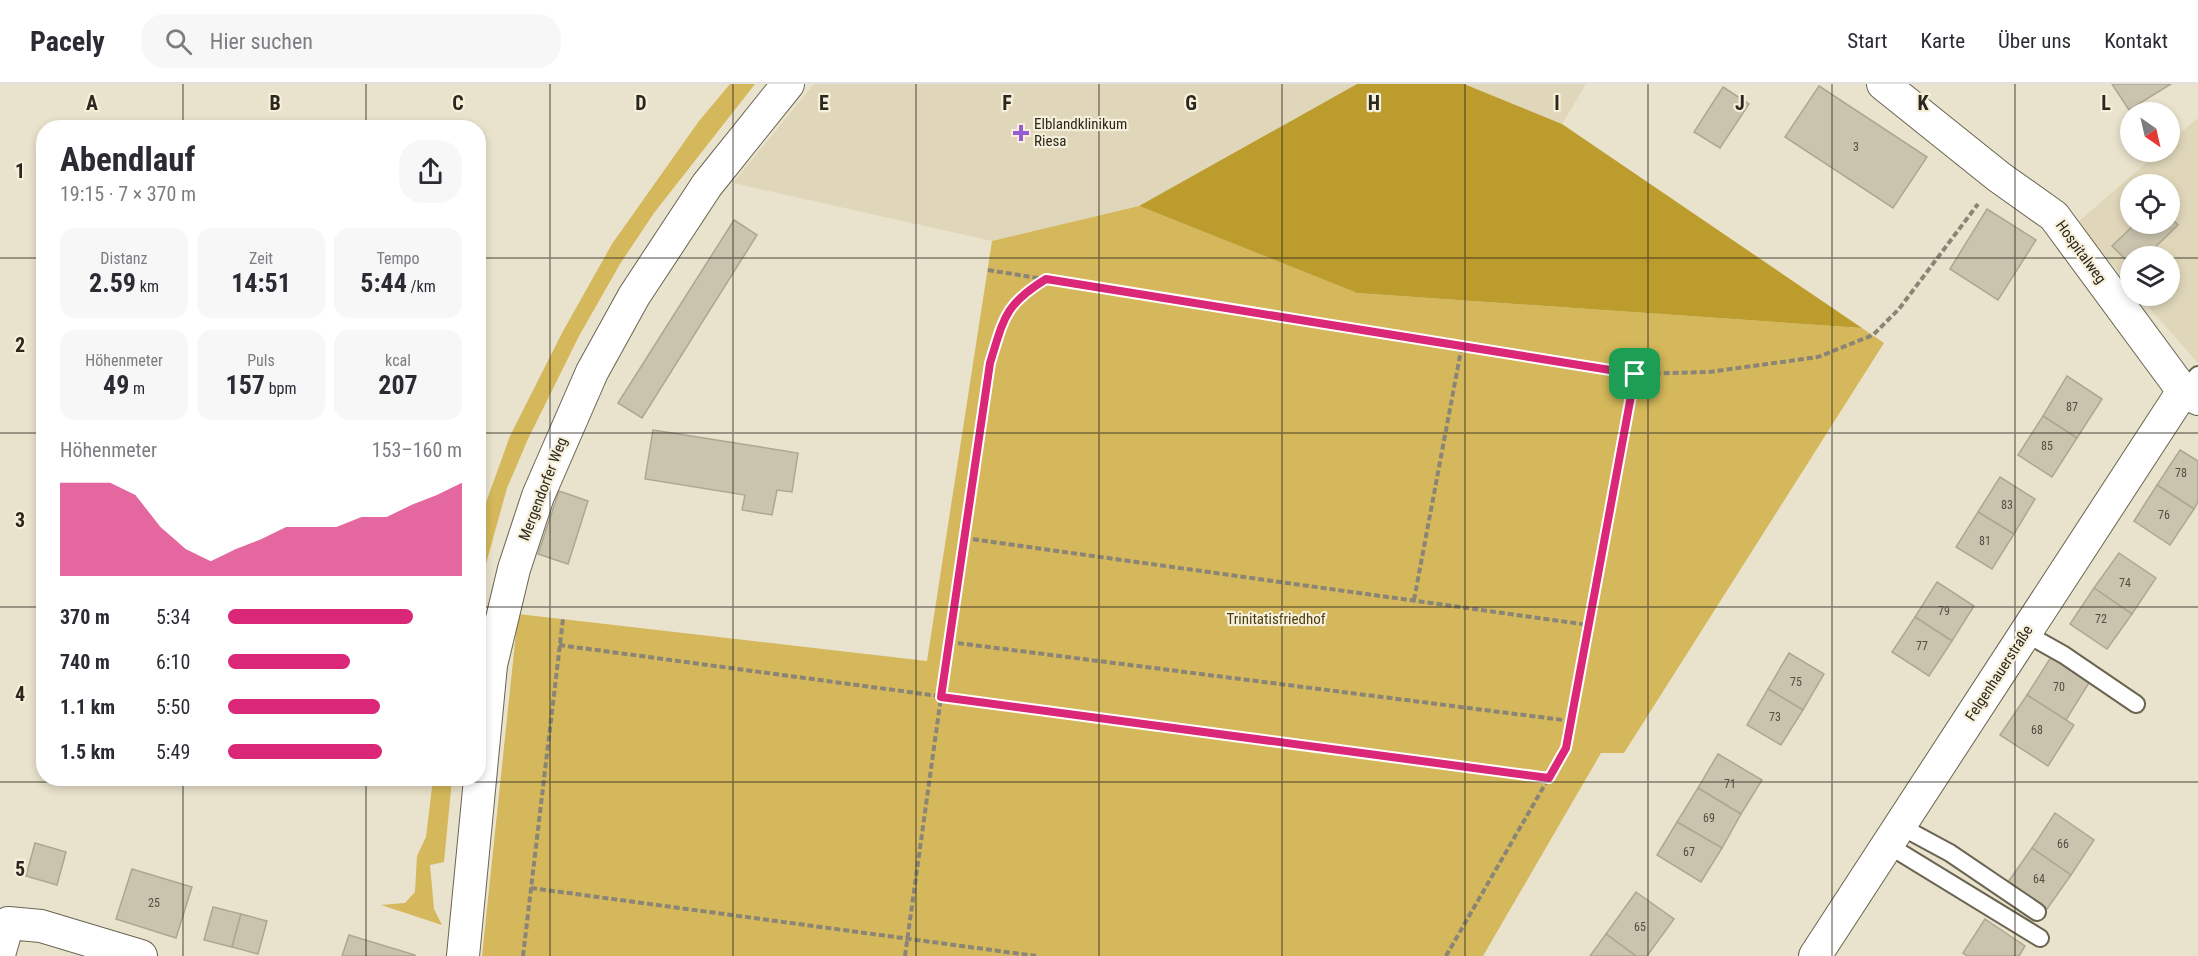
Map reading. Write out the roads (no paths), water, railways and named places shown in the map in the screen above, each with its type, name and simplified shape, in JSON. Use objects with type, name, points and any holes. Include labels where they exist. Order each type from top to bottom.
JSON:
[{"type":"street","name":"Mergendorfer Weg","points":[[486,717],[491,665],[513,569],[538,496],[592,372],[634,296],[707,185],[788,84]]},
{"type":"street","name":"Hospitalweg","points":[[1883,84],[1999,177],[2054,216],[2193,388]]},
{"type":"street","name":"Felgenhauerstraße","points":[[1815,956],[2025,633],[2193,388]]},
{"type":"street","name":"Mergendorfer Weg","points":[[463,956],[479,786]]},
{"type":"street","points":[[0,951],[8,923],[41,926],[141,956]]},
{"type":"lane","points":[[2025,633],[2064,655],[2136,704]]},
{"type":"lane","points":[[1894,835],[1950,853],[2037,912]]},
{"type":"lane","points":[[1894,835],[2040,938]]},
{"type":"place","name":"Elblandklinikum Riesa","points":[[1021,133]]},
{"type":"park label","name":"Trinitatisfriedhof","points":[[1276,619]]}]
